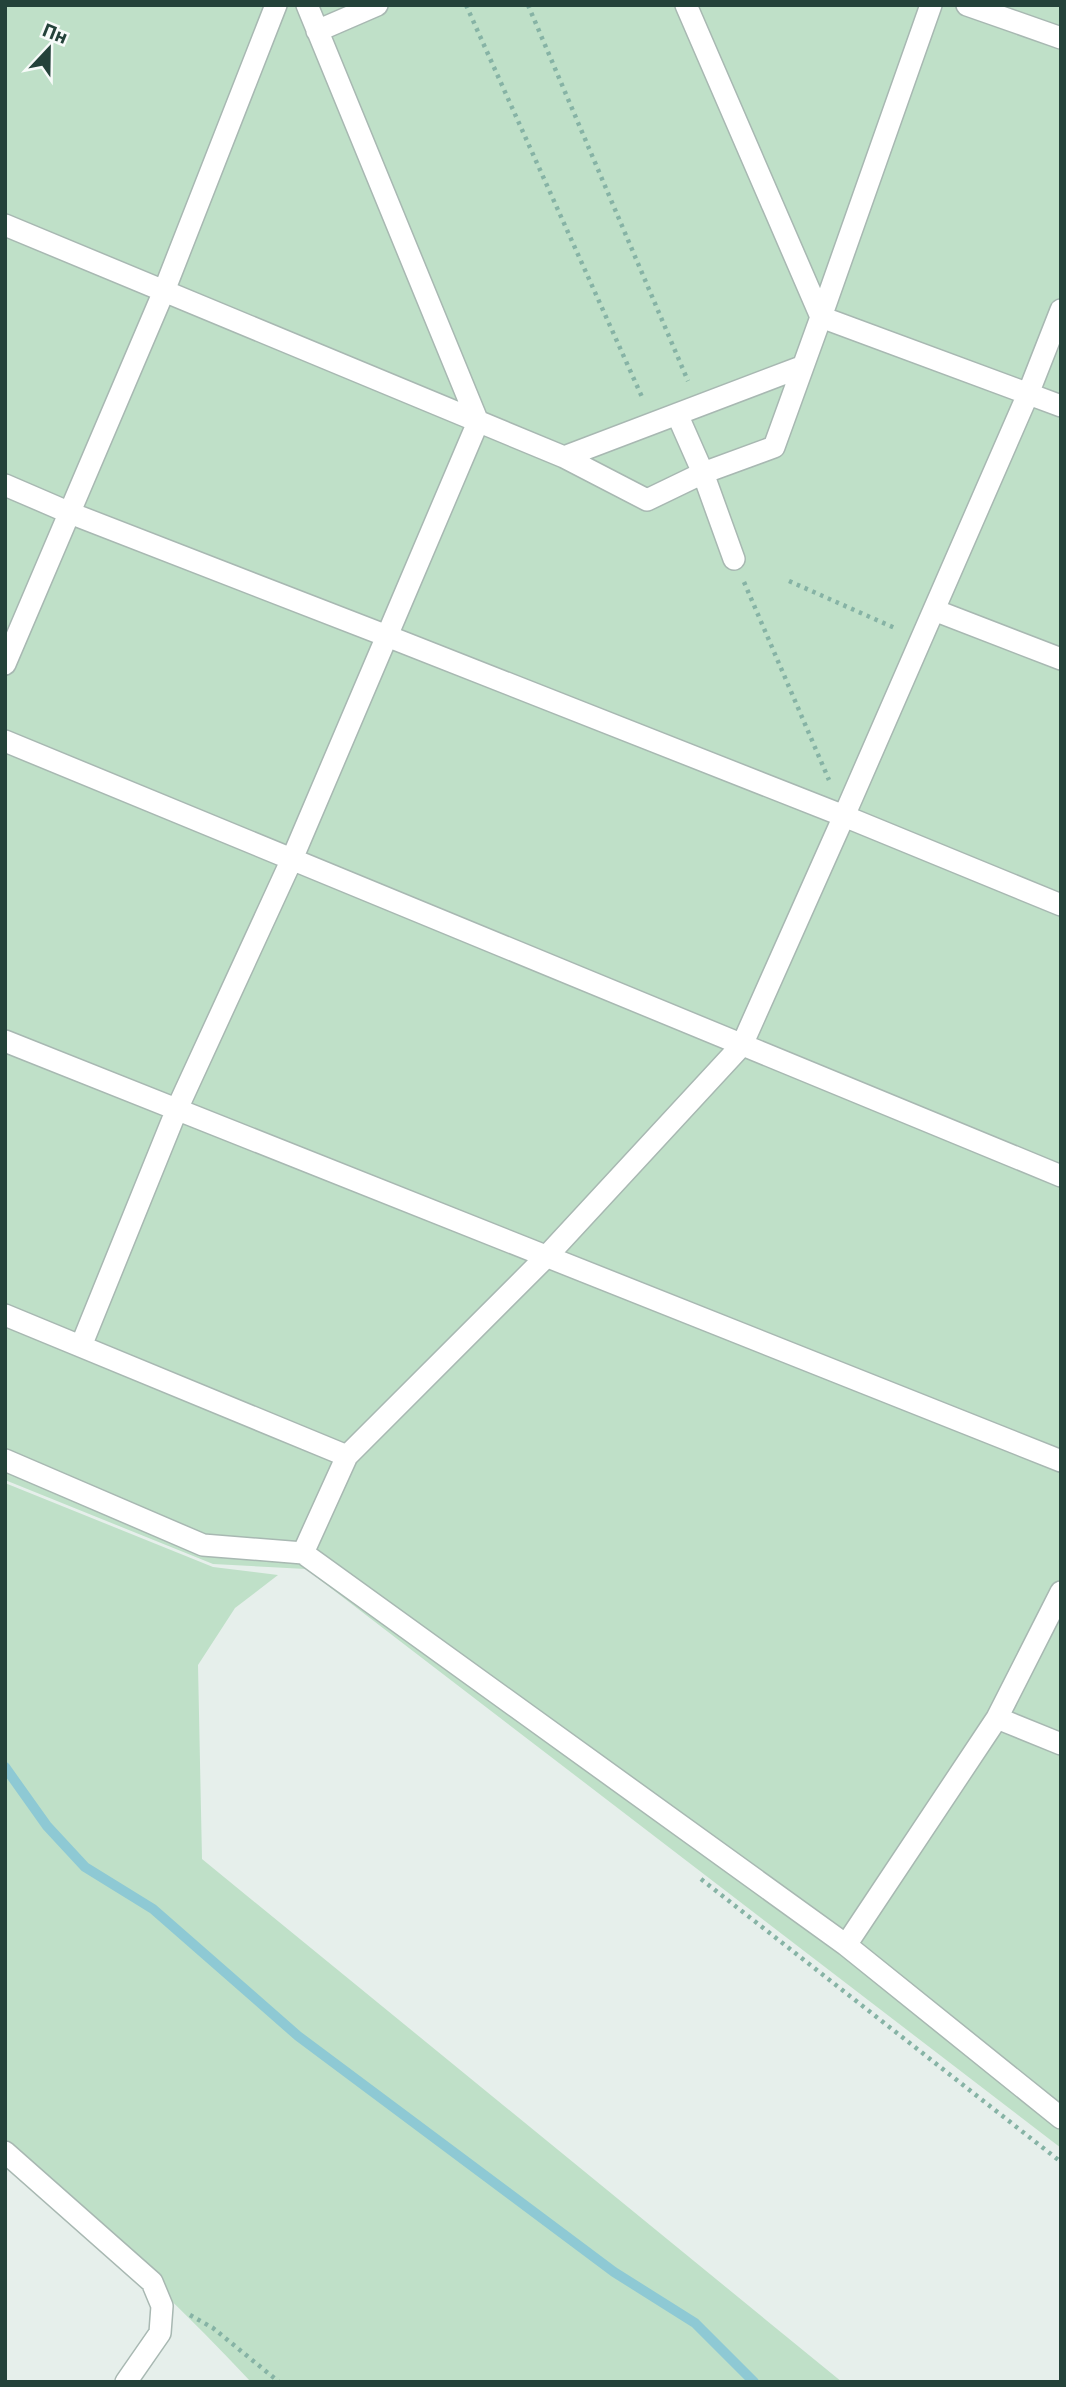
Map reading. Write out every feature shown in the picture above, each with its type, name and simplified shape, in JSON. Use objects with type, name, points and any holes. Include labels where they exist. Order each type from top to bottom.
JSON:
[{"type":"street","points":[[5,664],[164,291],[276,5]]},
{"type":"street","points":[[81,1346],[177,1110],[292,859],[478,422],[307,5]]},
{"type":"street","points":[[317,31],[377,5]]},
{"type":"street","points":[[686,5],[821,317],[1061,406]]},
{"type":"street","points":[[5,225],[564,457],[647,499],[703,473],[774,447],[931,5]]},
{"type":"street","points":[[967,5],[1061,38]]},
{"type":"street","points":[[303,1553],[347,1456],[546,1257],[742,1045],[1028,394],[1061,310]]},
{"type":"street","points":[[564,457],[801,367]]},
{"type":"street","points":[[677,414],[703,473],[734,559]]},
{"type":"street","points":[[5,485],[70,513],[844,816],[1061,905]]},
{"type":"street","points":[[934,610],[1061,659]]},
{"type":"street","points":[[5,741],[1061,1176]]},
{"type":"street","points":[[5,1041],[1061,1461]]},
{"type":"street","points":[[5,1315],[347,1456]]},
{"type":"street","points":[[5,1460],[203,1545],[303,1553],[846,1945],[1061,2118]]},
{"type":"street","points":[[846,1945],[997,1718],[1061,1592]]},
{"type":"street","points":[[997,1718],[1061,1744]]},
{"type":"street","points":[[5,2152],[152,2282],[162,2306],[160,2333],[126,2382]]},
{"type":"path","points":[[466,5],[653,423]]},
{"type":"path","points":[[527,5],[698,406]]},
{"type":"path","points":[[734,559],[844,816]]},
{"type":"path","points":[[789,581],[921,639]]},
{"type":"path","points":[[162,2306],[185,2312],[213,2328],[279,2382]]},
{"type":"green space","points":[[5,5],[1061,5],[1061,2148],[306,1569],[213,1564],[5,1480]]},
{"type":"green space","points":[[5,1483],[213,1567],[278,1575],[235,1608],[198,1665],[202,1859],[842,2382],[251,2382],[132,2263],[5,2152]]},
{"type":"waterway","points":[[5,1767],[47,1826],[85,1867],[153,1909],[298,2036],[614,2272],[695,2323],[754,2382]]}]
